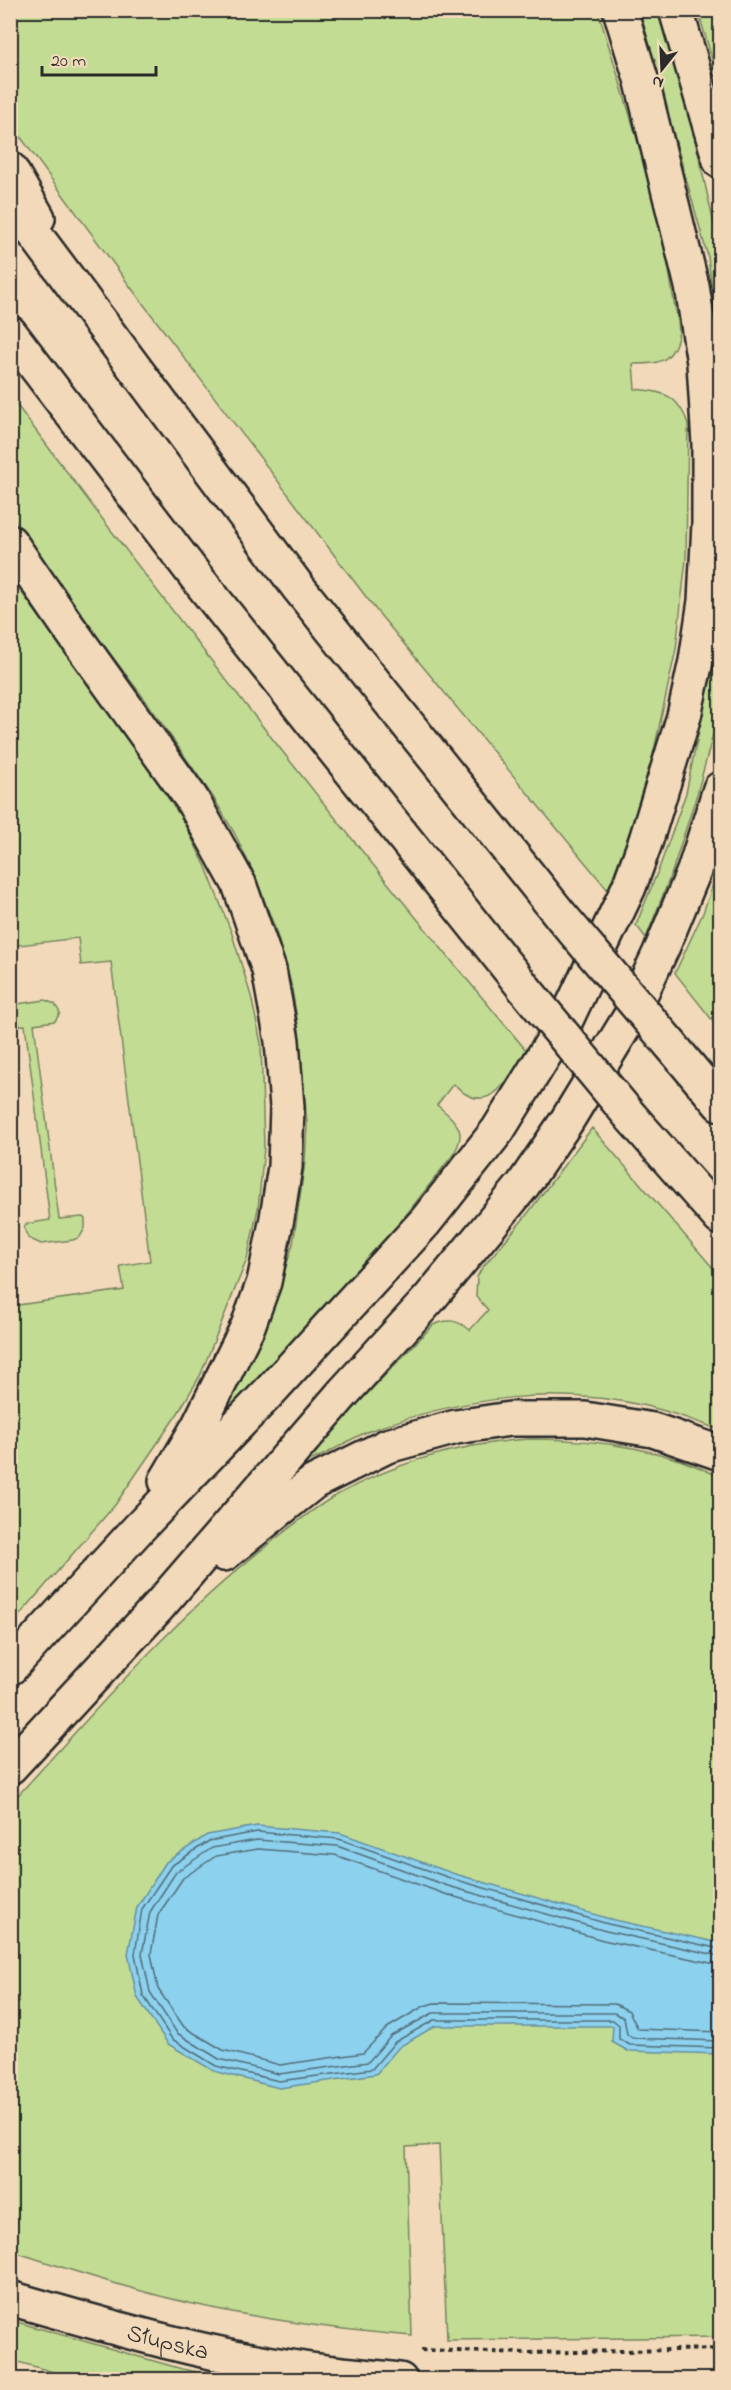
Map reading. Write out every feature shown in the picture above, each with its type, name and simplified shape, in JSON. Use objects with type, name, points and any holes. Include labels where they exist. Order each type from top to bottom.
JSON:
[{"type":"main road","points":[[10,1668],[425,1222],[498,1130],[566,1020],[629,887],[684,716],[696,661],[705,601],[709,444],[704,363],[692,286],[642,82],[620,10]]},
{"type":"main road","points":[[676,10],[720,161]]},
{"type":"main road","points":[[10,169],[83,301]]},
{"type":"main road","points":[[10,201],[297,587],[562,917],[720,1104]]},
{"type":"main road","points":[[10,333],[197,578],[525,990],[631,1117],[720,1218]]},
{"type":"main road","points":[[10,542],[67,626],[191,798],[239,884],[269,970],[282,1041],[287,1107],[285,1167],[264,1282],[248,1326],[198,1427],[138,1529]]},
{"type":"main road","points":[[10,1767],[159,1606],[344,1392],[429,1299],[523,1185],[566,1122],[630,1017],[694,871],[720,789]]},
{"type":"main road","points":[[159,1606],[314,1482],[387,1446],[456,1427],[510,1419],[585,1419],[653,1430],[720,1453]]},
{"type":"main road","name":"Słupska","points":[[10,2298],[116,2329],[186,2346],[303,2369],[400,2379]]},
{"type":"path","points":[[412,2349],[527,2353],[720,2349]]},
{"type":"green space","points":[[10,11],[598,11],[651,191],[679,325],[675,346],[667,357],[656,363],[633,364],[635,389],[668,396],[679,406],[688,424],[686,559],[676,649],[651,764],[636,816],[608,890],[376,610],[135,293],[11,124]]},
{"type":"green space","points":[[639,11],[658,11],[686,99],[720,251],[720,351],[708,257]]},
{"type":"green space","points":[[698,11],[720,11],[720,86]]},
{"type":"green space","points":[[10,396],[263,727],[393,890],[526,1050],[509,1078],[494,1093],[485,1098],[475,1098],[453,1084],[437,1105],[455,1122],[460,1134],[460,1140],[452,1156],[402,1220],[223,1417],[268,1324],[293,1244],[305,1162],[307,1124],[299,1030],[291,984],[275,928],[255,876],[235,834],[213,797],[149,705],[67,597],[11,515]]},
{"type":"green space","points":[[11,578],[96,694],[180,815],[206,867],[232,934],[251,996],[261,1043],[264,1148],[258,1209],[247,1259],[200,1376],[178,1413],[115,1505],[11,1625],[11,1306],[124,1290],[120,1266],[150,1261],[111,962],[81,965],[78,938],[11,946]]},
{"type":"green space","points":[[720,613],[718,716],[697,794],[672,872],[646,938],[636,925],[686,793],[718,639]]},
{"type":"green space","points":[[720,864],[720,1030],[675,973],[703,913]]},
{"type":"green space","points":[[45,1000],[55,1004],[60,1013],[55,1021],[34,1024],[59,1219],[83,1217],[85,1228],[80,1237],[73,1240],[41,1244],[28,1238],[24,1228],[26,1224],[50,1220],[25,1025],[11,1026],[10,1005]]},
{"type":"green space","points":[[592,1128],[720,1276],[720,1430],[665,1411],[612,1400],[577,1396],[508,1398],[473,1403],[405,1419],[364,1433],[306,1462],[308,1456],[433,1325],[453,1321],[470,1330],[488,1310],[476,1296],[477,1277],[482,1268],[525,1217]]},
{"type":"green space","points":[[530,1439],[579,1441],[627,1447],[675,1458],[720,1477],[720,2337],[447,2340],[439,2145],[406,2147],[412,2336],[289,2322],[198,2305],[128,2287],[11,2251],[10,1804],[166,1635],[233,1573],[318,1507],[358,1484],[405,1464],[479,1445]]},
{"type":"green space","points":[[10,2320],[182,2369],[233,2379],[78,2379],[11,2360]]},
{"type":"water","points":[[257,1826],[340,1833],[452,1873],[610,1919],[720,1943],[720,2054],[628,2051],[612,2042],[613,2026],[435,2026],[399,2047],[376,2074],[279,2088],[214,2071],[168,2044],[137,1997],[128,1954],[137,1907],[166,1862],[207,1835]]}]
